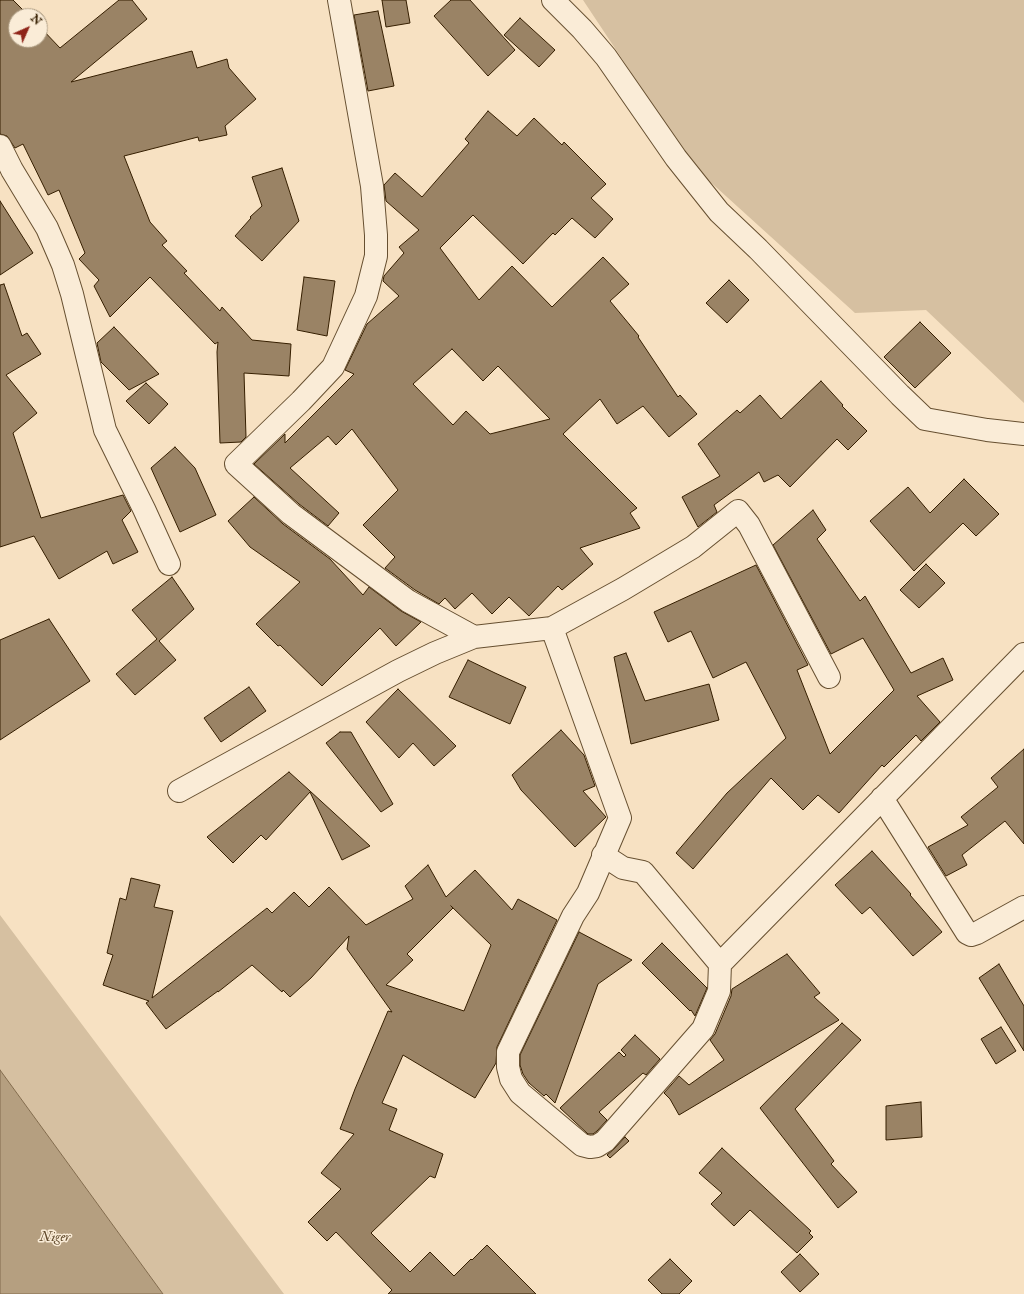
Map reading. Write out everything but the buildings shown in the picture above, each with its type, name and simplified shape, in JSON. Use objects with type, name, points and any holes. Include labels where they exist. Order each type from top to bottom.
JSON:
[{"type":"street","points":[[339,0],[372,186],[376,256],[366,296],[333,367],[301,401],[236,464],[290,514],[402,596],[474,637]]},
{"type":"street","points":[[553,0],[582,29],[606,57],[676,158],[719,212],[758,249],[925,419],[988,430],[1024,434]]},
{"type":"street","points":[[0,146],[12,170],[47,228],[63,265],[105,430],[170,564]]},
{"type":"street","points":[[180,791],[398,671],[435,653],[474,637],[552,628],[623,589],[693,547],[738,511],[749,525],[830,677]]},
{"type":"street","points":[[552,628],[620,818],[603,855],[588,893],[573,916],[508,1052],[508,1067],[511,1079],[520,1093],[582,1145],[590,1147],[597,1146],[605,1141],[703,1029],[719,991],[720,964],[643,872],[623,868],[603,855]]},
{"type":"street","points":[[720,964],[1024,654]]},
{"type":"street","points":[[882,798],[967,932],[971,935],[977,934],[1024,907]]},
{"type":"shaded area","points":[[583,0],[1024,0],[1024,403],[926,310],[855,313],[685,159],[648,98]]},
{"type":"shaded area","points":[[0,915],[284,1294],[163,1294],[0,1070]]},
{"type":"water","name":"Niger","points":[[0,1070],[163,1294],[0,1294]]}]
